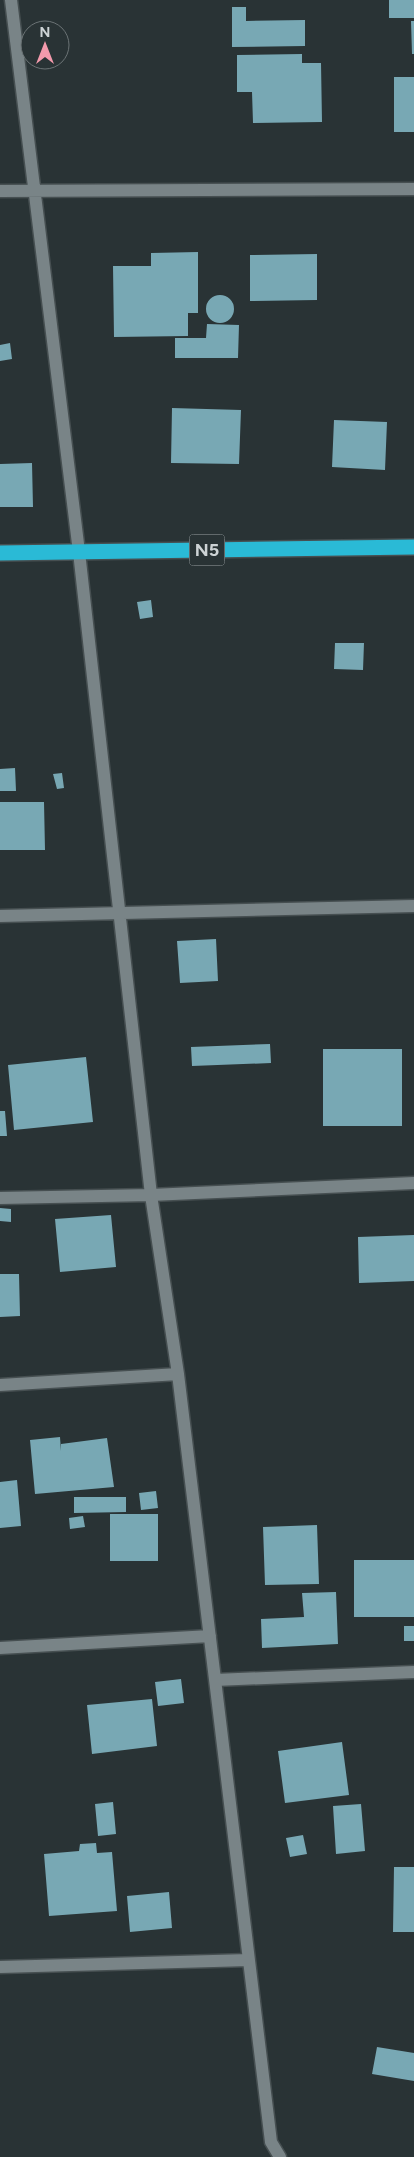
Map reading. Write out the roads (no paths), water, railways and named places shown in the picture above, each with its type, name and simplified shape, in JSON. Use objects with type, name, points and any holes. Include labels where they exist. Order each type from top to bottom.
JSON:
[{"type":"highway","name":"N5","points":[[0,553],[414,547]]},
{"type":"street","points":[[11,0],[79,552],[150,1195],[178,1374],[271,2142],[280,2157]]},
{"type":"street","points":[[0,191],[414,189]]},
{"type":"street","points":[[0,916],[414,906]]},
{"type":"street","points":[[0,1198],[150,1195],[414,1184]]},
{"type":"street","points":[[0,1385],[178,1374]]},
{"type":"street","points":[[0,1648],[210,1636]]},
{"type":"street","points":[[215,1680],[414,1672]]},
{"type":"street","points":[[0,1967],[249,1960]]}]
